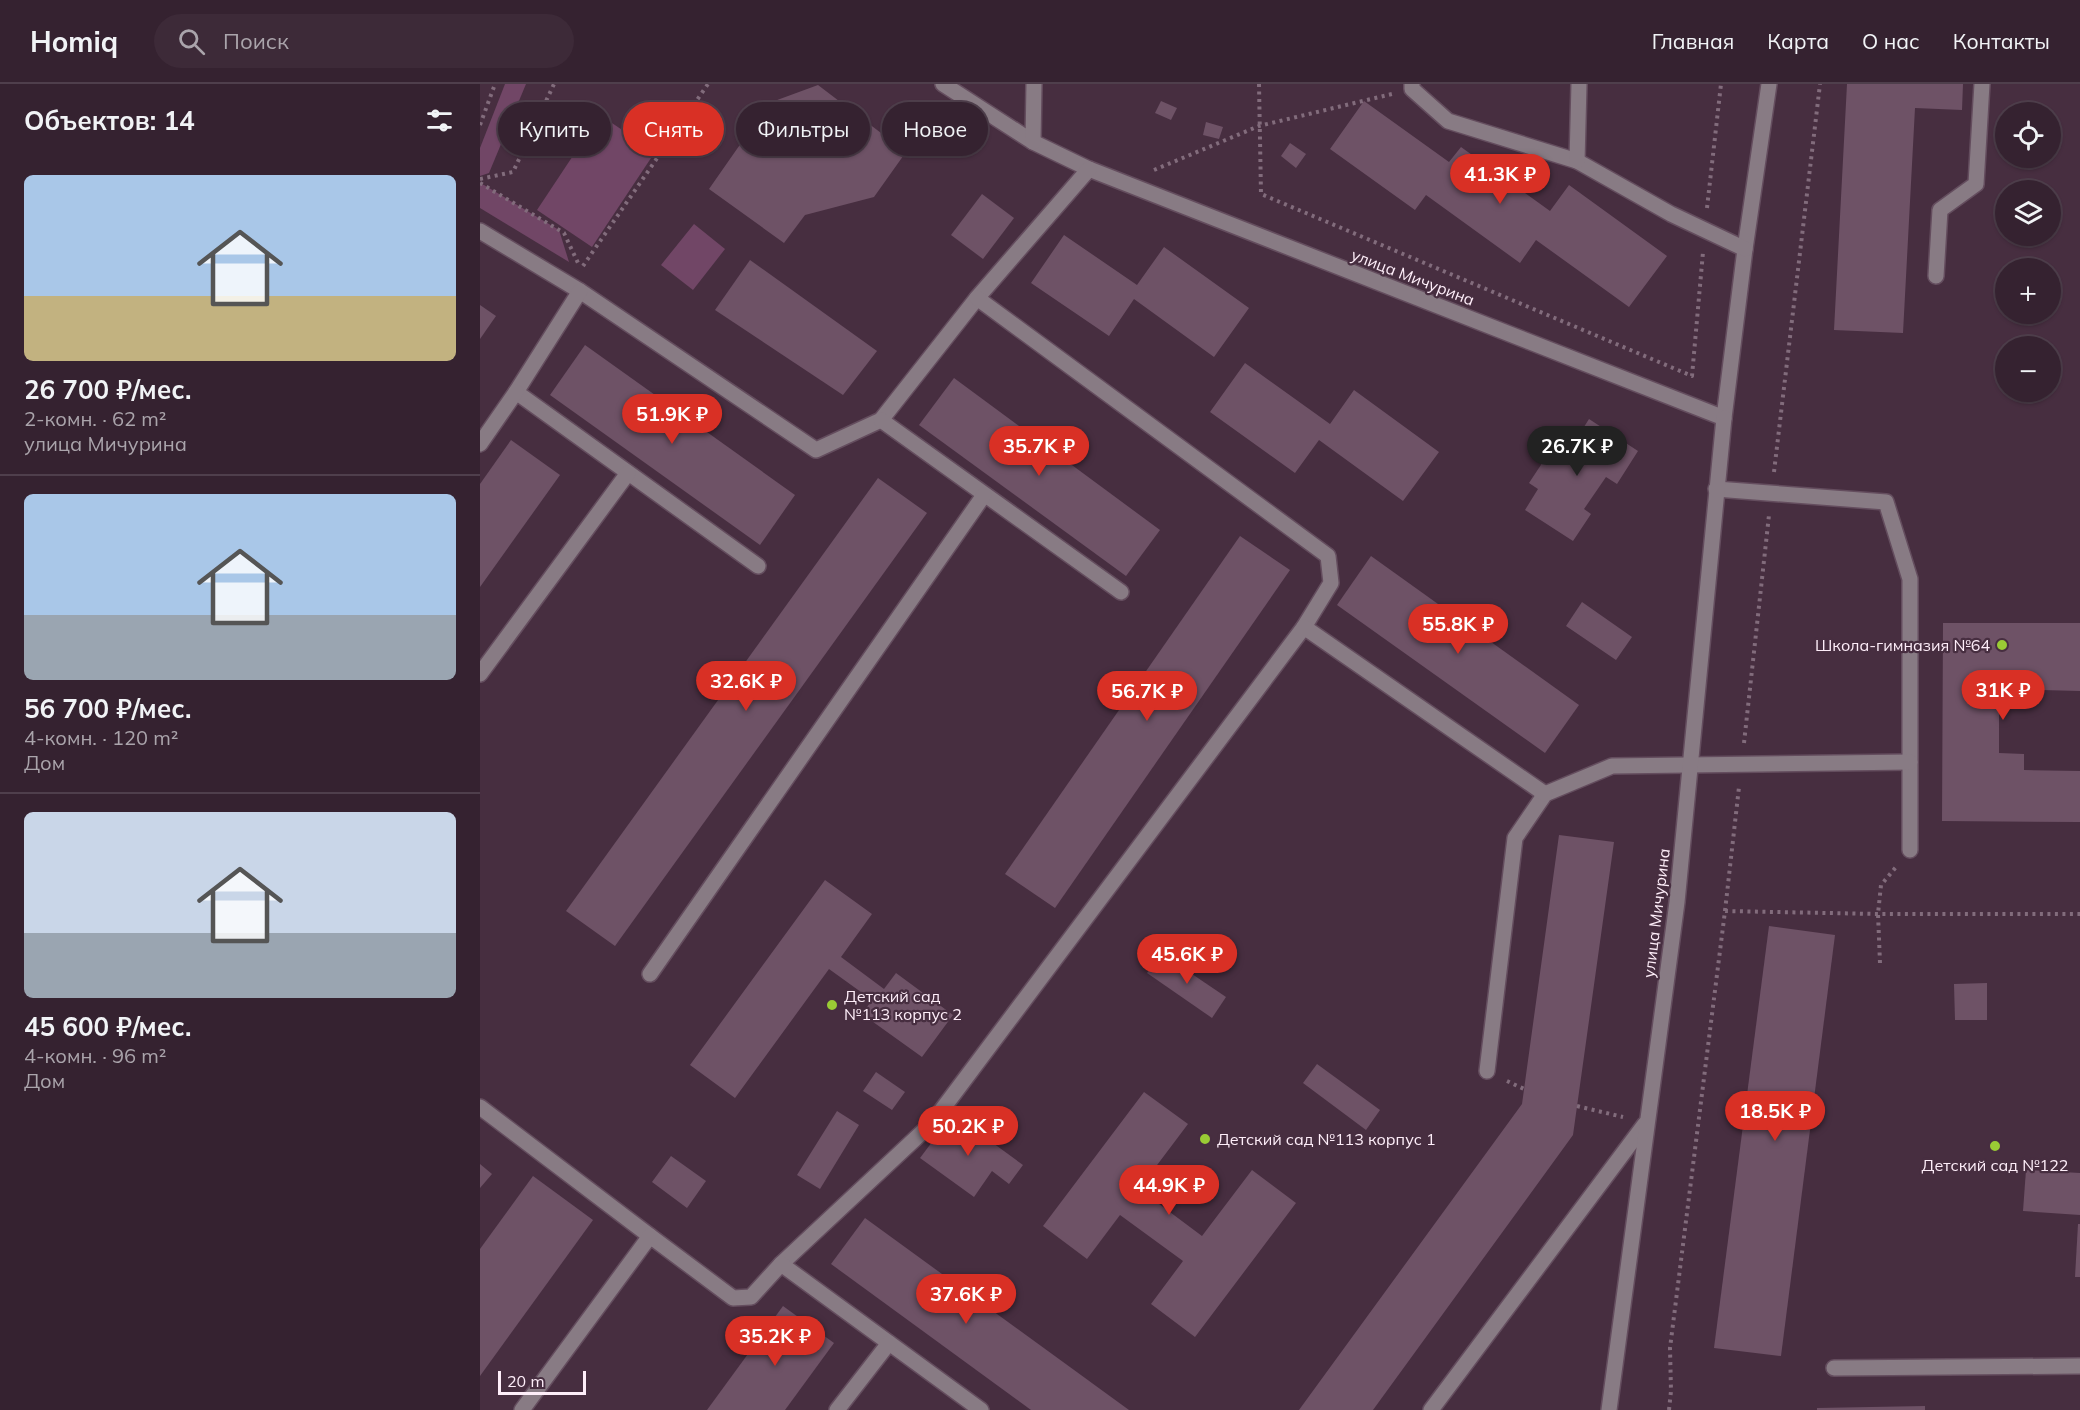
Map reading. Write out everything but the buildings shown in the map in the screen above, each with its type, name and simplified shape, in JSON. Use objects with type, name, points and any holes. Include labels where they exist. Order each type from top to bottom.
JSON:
[{"type":"street","name":"улица Мичурина","points":[[943,84],[1033,142],[1089,170],[1724,418]]},
{"type":"street","points":[[1033,142],[1034,84]]},
{"type":"street","points":[[1577,162],[1579,84]]},
{"type":"street","name":"улица Мичурина","points":[[1609,1410],[1677,902],[1716,489],[1745,249],[1769,84]]},
{"type":"street","points":[[1936,276],[1940,210],[1976,184],[1982,84]]},
{"type":"street","points":[[1412,87],[1448,121],[1577,162],[1671,214],[1745,249]]},
{"type":"street","points":[[480,231],[580,291],[816,450],[881,420],[976,298],[1089,170]]},
{"type":"street","points":[[480,444],[580,291]]},
{"type":"street","points":[[480,1107],[733,1298],[751,1297],[781,1264],[932,1123],[1305,627],[1331,583],[1328,556],[976,298]]},
{"type":"street","points":[[516,392],[758,566]]},
{"type":"street","points":[[881,420],[1121,592]]},
{"type":"street","points":[[480,674],[628,473]]},
{"type":"street","points":[[1716,489],[1886,502],[1911,579],[1910,850]]},
{"type":"street","points":[[650,974],[984,495]]},
{"type":"street","points":[[1305,627],[1545,794]]},
{"type":"street","points":[[1487,1071],[1515,838],[1545,794],[1612,766],[1910,762]]},
{"type":"street","points":[[1431,1410],[1647,1122]]},
{"type":"street","points":[[522,1410],[650,1236]]},
{"type":"street","points":[[781,1264],[981,1410]]},
{"type":"street","points":[[837,1410],[889,1343]]},
{"type":"street","points":[[1834,1368],[2080,1366]]},
{"type":"path","points":[[480,124],[495,84]]},
{"type":"path","points":[[480,181],[513,172],[554,84]]},
{"type":"path","points":[[480,181],[564,233],[582,268],[708,84]]},
{"type":"path","points":[[1258,84],[1261,194],[1692,376]]},
{"type":"path","points":[[1124,183],[1259,126],[1412,87]]},
{"type":"path","points":[[1880,963],[1878,914],[1881,885],[1910,850]]},
{"type":"path","points":[[1669,1410],[1670,1348],[1725,911],[2080,914]]},
{"type":"path","points":[[1577,1107],[1647,1122]]},
{"type":"shaded area","points":[[505,84],[526,84],[519,102],[498,102],[498,151],[489,173],[480,176],[480,148]]},
{"type":"shaded area","points":[[611,122],[623,130],[623,156],[652,156],[592,247],[537,210],[573,156],[611,156]]},
{"type":"shaded area","points":[[480,184],[559,230],[569,262],[480,208]]},
{"type":"shaded area","points":[[694,224],[725,249],[693,290],[661,265]]},
{"type":"place","name":"Школа-гимназия №64","points":[[2002,645]]},
{"type":"place","name":"Детский сад №113 корпус 2","points":[[832,1005]]},
{"type":"place","name":"Детский сад №113 корпус 1","points":[[1205,1139]]},
{"type":"place","name":"Детский сад №122","points":[[1995,1146]]}]
